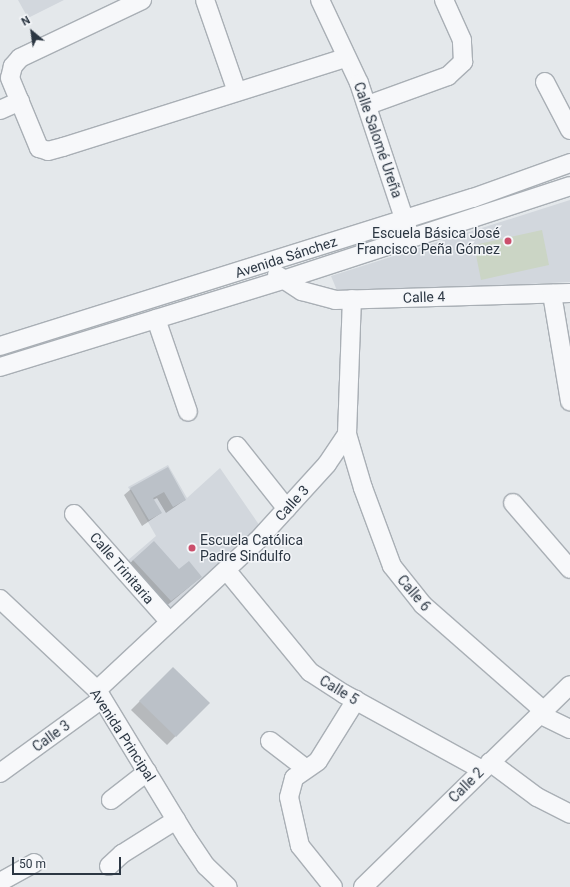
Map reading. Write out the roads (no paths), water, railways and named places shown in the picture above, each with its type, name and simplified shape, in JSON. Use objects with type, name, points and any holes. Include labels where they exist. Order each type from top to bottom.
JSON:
[{"type":"street","points":[[142,0],[20,58],[13,66],[10,78],[39,148],[48,151],[346,58]]},
{"type":"street","points":[[206,0],[237,92]]},
{"type":"street","name":"Calle Salomé Ureña","points":[[320,0],[368,105],[411,239]]},
{"type":"street","points":[[368,105],[448,76],[463,62],[462,40],[444,0]]},
{"type":"street","points":[[545,82],[570,130]]},
{"type":"street","points":[[0,110],[20,101]]},
{"type":"street","name":"Avenida Sánchez","points":[[0,346],[473,198],[570,163]]},
{"type":"street","name":"Avenida Sánchez","points":[[0,367],[283,280],[570,186]]},
{"type":"street","name":"Calle 4","points":[[262,265],[302,292],[335,300],[570,293]]},
{"type":"street","points":[[552,294],[570,401]]},
{"type":"street","points":[[347,434],[352,299]]},
{"type":"street","points":[[156,319],[188,412]]},
{"type":"street","name":"Calle 3","points":[[0,773],[100,695],[170,622],[228,571],[287,509],[326,464],[347,434]]},
{"type":"street","name":"Calle 6","points":[[347,434],[363,488],[392,566],[423,605],[541,712],[570,729]]},
{"type":"street","points":[[237,446],[287,509]]},
{"type":"street","points":[[512,502],[570,569]]},
{"type":"street","name":"Calle Trinitaria","points":[[74,514],[170,622]]},
{"type":"street","name":"Calle 5","points":[[228,571],[310,672],[356,700],[486,766],[537,797],[570,814]]},
{"type":"street","name":"Avenida Principal","points":[[0,599],[100,695],[176,820],[206,866],[228,887]]},
{"type":"street","name":"Calle 2","points":[[363,887],[570,685]]},
{"type":"street","points":[[333,887],[300,846],[289,797],[294,778],[305,768],[318,761],[356,700]]},
{"type":"street","points":[[270,741],[305,768]]},
{"type":"street","points":[[111,800],[147,772]]},
{"type":"street","points":[[109,866],[122,854],[176,820]]},
{"type":"street","points":[[0,882],[34,863]]},
{"type":"place","name":"Escuela Básica José Francisco Peña Gómez","points":[[508,241]]},
{"type":"place","name":"Escuela Católica Padre Sindulfo","points":[[192,548]]}]
